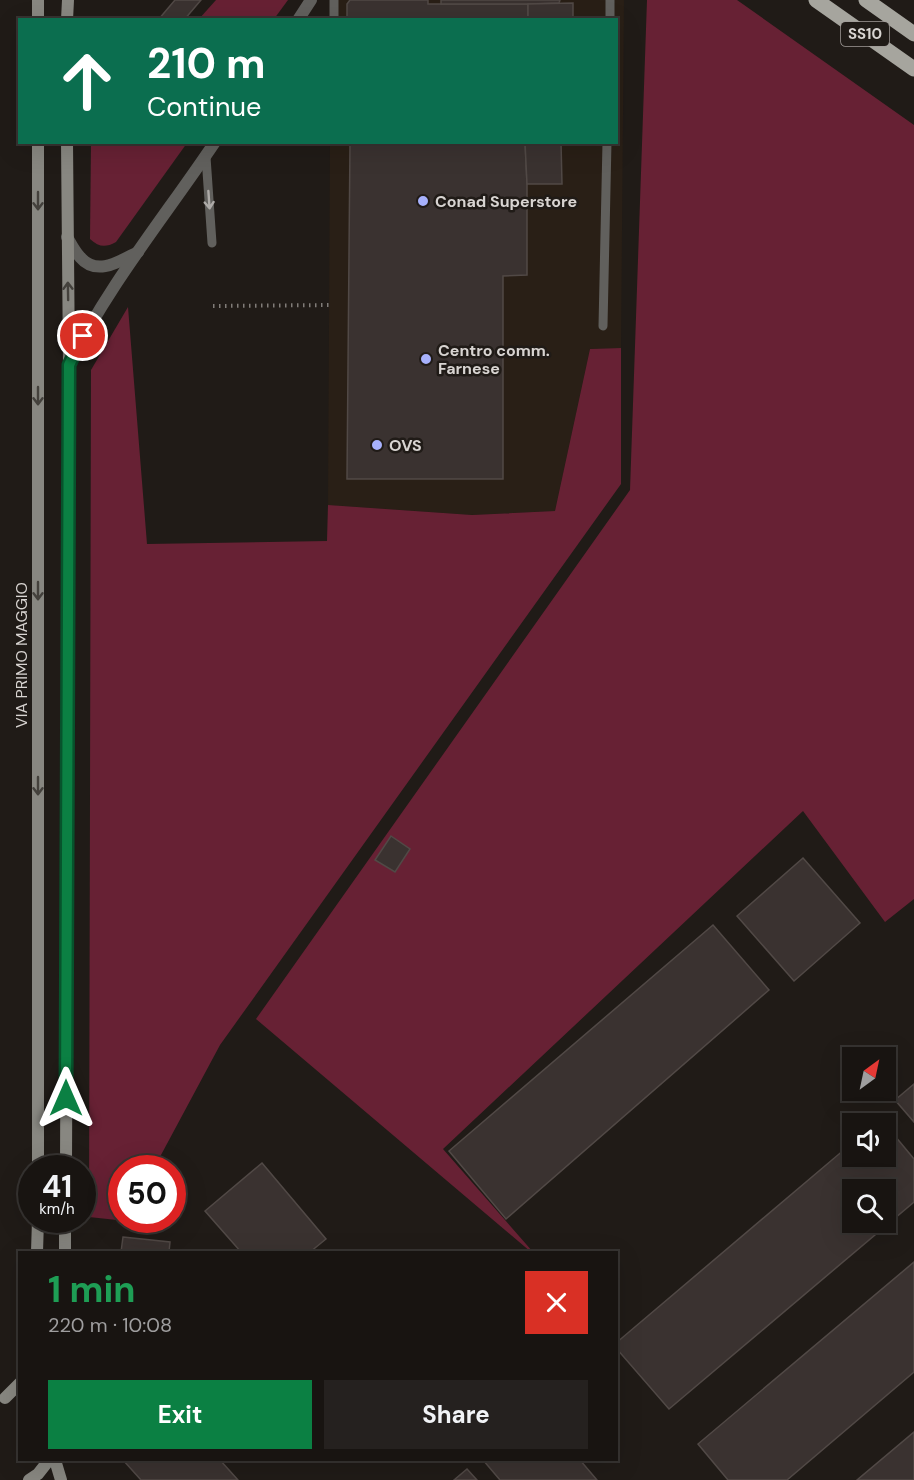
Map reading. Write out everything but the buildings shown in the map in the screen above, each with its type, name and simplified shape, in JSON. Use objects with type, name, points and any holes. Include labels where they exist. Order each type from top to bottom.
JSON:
[{"type":"main road","points":[[38,0],[38,18]]},
{"type":"main road","points":[[68,0],[68,18]]},
{"type":"main road","name":"SS10","points":[[816,0],[914,69]]},
{"type":"main road","name":"SS10","points":[[866,0],[914,33]]},
{"type":"main road","name":"VIA PRIMO MAGGIO","points":[[38,144],[38,1155]]},
{"type":"main road","points":[[66,1155],[69,365],[67,144]]},
{"type":"main road","points":[[38,1233],[38,1251]]},
{"type":"main road","points":[[65,1251],[66,1233]]},
{"type":"main road","points":[[3,1399],[18,1385]]},
{"type":"main road","points":[[29,1480],[38,1474],[48,1461]]},
{"type":"main road","points":[[55,1461],[61,1480]]},
{"type":"street","points":[[299,18],[311,0]]},
{"type":"street","points":[[69,365],[83,336],[214,144]]},
{"type":"street","points":[[67,237],[81,259],[100,267],[111,266],[139,252]]},
{"type":"lane","points":[[334,0],[334,18]]},
{"type":"lane","points":[[610,0],[610,18]]},
{"type":"lane","points":[[603,326],[607,144]]},
{"type":"lane","points":[[206,157],[212,243]]},
{"type":"path","points":[[213,306],[332,305]]},
{"type":"shaded area","points":[[216,0],[288,0],[275,18],[200,18]]},
{"type":"shaded area","points":[[331,0],[624,0],[621,348],[590,349],[555,511],[472,515],[328,505],[330,144],[618,144],[618,18],[331,18]]},
{"type":"shaded area","points":[[647,0],[737,0],[914,125],[914,899],[885,922],[803,811],[443,1149],[532,1251],[530,1251],[256,1019],[630,490]]},
{"type":"shaded area","points":[[91,144],[186,144],[116,242],[105,246],[96,244],[90,239]]},
{"type":"shaded area","points":[[128,307],[147,544],[327,541],[328,505],[472,515],[555,511],[590,349],[621,348],[621,484],[220,1045],[161,1155],[108,1155],[108,1219],[96,1218],[96,1155],[89,1155],[91,370]]},
{"type":"place","name":"Conad Superstore","points":[[423,201]]},
{"type":"place","name":"Centro comm. Farnese","points":[[426,359]]},
{"type":"place","name":"OVS","points":[[377,445]]},
{"type":"route","points":[[66,1098],[69,365],[83,336]]}]
